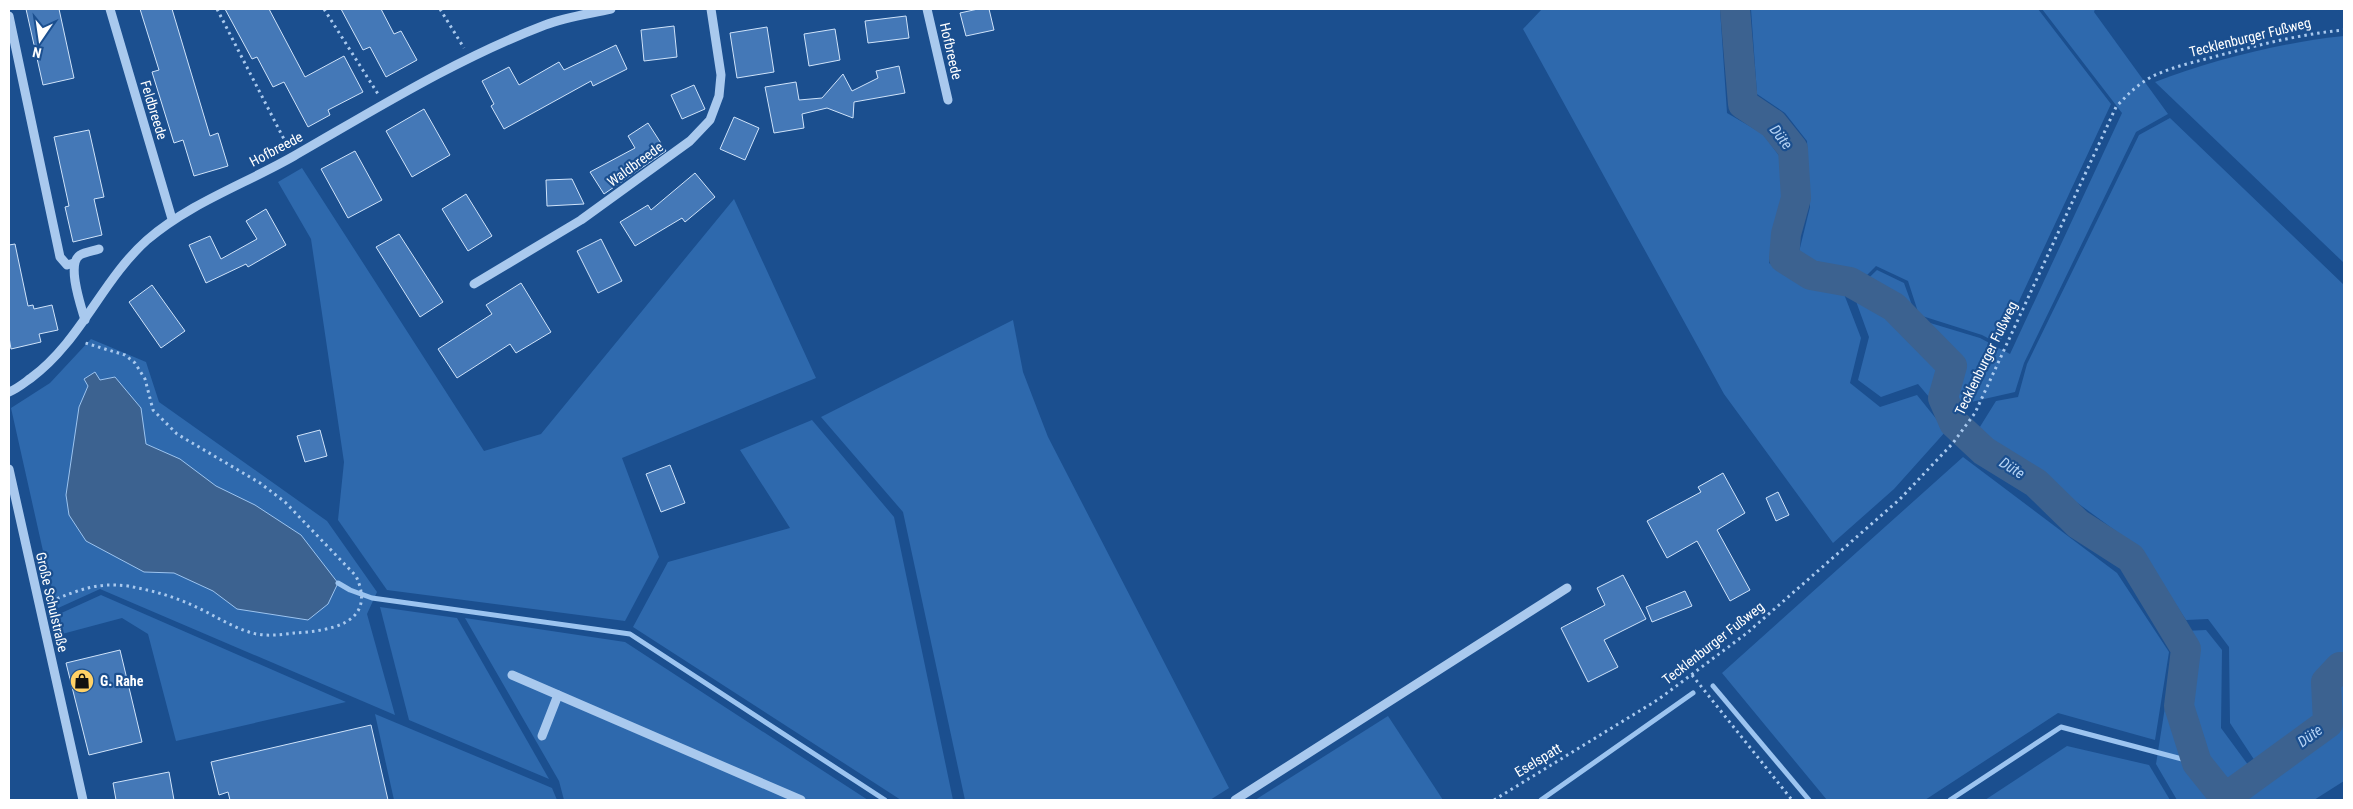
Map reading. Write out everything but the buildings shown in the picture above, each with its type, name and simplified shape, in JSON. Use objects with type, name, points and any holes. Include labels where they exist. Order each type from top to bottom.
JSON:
[{"type":"street","name":"Feldbreede","points":[[110,9],[172,220]]},
{"type":"street","name":"Hofbreede","points":[[9,392],[42,369],[73,337],[121,267],[172,220],[293,157],[384,103],[470,57],[547,24],[611,9]]},
{"type":"street","name":"Waldbreede","points":[[474,284],[581,220],[690,141],[710,120],[719,96],[721,75],[711,9]]},
{"type":"street","name":"Hofbreede","points":[[927,9],[948,100]]},
{"type":"street","points":[[9,16],[60,257],[67,265],[74,263]]},
{"type":"street","points":[[85,320],[73,269],[74,263],[79,255],[99,249]]},
{"type":"street","name":"Große Schulstraße","points":[[9,469],[38,606],[84,800]]},
{"type":"street","points":[[1235,800],[1567,588]]},
{"type":"street","points":[[512,675],[801,800]]},
{"type":"street","points":[[542,736],[558,695]]},
{"type":"path","points":[[217,9],[293,157]]},
{"type":"path","points":[[324,9],[384,103]]},
{"type":"path","points":[[440,9],[470,57]]},
{"type":"path","name":"Tecklenburger Fußweg","points":[[1594,739],[1659,699],[1747,633],[1900,499],[1953,443],[1975,413],[2116,107],[2132,90],[2152,77],[2187,64],[2278,40],[2311,33],[2344,30]]},
{"type":"path","points":[[38,606],[86,586],[103,584],[126,586],[155,592],[191,604],[250,633],[268,635],[331,629],[351,620],[361,602],[362,589],[356,576],[285,502],[260,483],[177,434],[153,410],[145,379],[135,362],[125,355],[73,337]]},
{"type":"path","points":[[1692,675],[1792,800]]},
{"type":"path","name":"Eselspatt","points":[[1494,800],[1594,739]]},
{"type":"shaded area","points":[[1542,9],[1720,9],[1727,113],[1763,134],[1780,157],[1783,197],[1774,229],[1769,263],[1807,287],[1844,294],[1861,338],[1850,383],[1880,407],[1917,395],[1946,431],[1894,489],[1833,543],[1724,394],[1523,29]]},
{"type":"shaded area","points":[[1751,9],[2038,9],[2111,104],[1999,344],[1982,335],[1919,315],[1908,281],[1876,266],[1864,278],[1816,269],[1799,252],[1810,207],[1807,141],[1785,113],[1757,94]]},
{"type":"shaded area","points":[[2042,9],[2095,9],[2094,12],[2168,114],[2136,132],[2024,363],[2015,392],[1971,402],[1952,424],[1918,384],[1881,397],[1858,380],[1869,337],[1853,293],[1877,270],[1904,283],[1917,319],[1980,338],[2010,354],[2122,113]]},
{"type":"shaded area","points":[[2344,36],[2344,263],[2155,82],[2200,66],[2272,47]]},
{"type":"shaded area","points":[[2170,118],[2344,285],[2344,656],[2334,656],[2315,680],[2317,717],[2255,761],[2230,723],[2229,647],[2208,619],[2186,620],[2139,548],[1978,430],[1996,401],[2018,397],[2027,364],[2139,135]]},
{"type":"shaded area","points":[[302,168],[484,451],[541,434],[734,199],[816,378],[622,458],[659,557],[625,621],[387,590],[338,520],[344,462],[311,239],[278,182]]},
{"type":"shaded area","points":[[1013,320],[1023,372],[1048,437],[1229,788],[1210,800],[965,800],[903,512],[821,417]]},
{"type":"shaded area","points":[[91,339],[146,362],[159,402],[327,521],[377,592],[367,614],[395,715],[100,589],[56,609],[11,408],[50,383]]},
{"type":"shaded area","points":[[95,372],[100,380],[115,377],[141,408],[146,444],[180,459],[216,486],[255,505],[301,535],[338,583],[328,604],[308,620],[237,609],[213,591],[174,573],[144,572],[86,541],[69,515],[66,495],[79,407],[88,386],[84,379]]},
{"type":"shaded area","points":[[812,420],[894,517],[953,800],[901,800],[633,627],[668,562],[790,528],[740,450]]},
{"type":"shaded area","points":[[1963,457],[2117,573],[2169,652],[2155,740],[2058,713],[1925,800],[1827,800],[1722,673]]},
{"type":"shaded area","points":[[101,595],[346,702],[176,741],[148,634],[122,618],[62,634],[57,615]]},
{"type":"shaded area","points":[[380,607],[457,618],[549,779],[409,720]]},
{"type":"shaded area","points":[[465,618],[625,642],[868,800],[564,800],[559,781]]},
{"type":"shaded area","points":[[2206,630],[2222,650],[2221,728],[2260,781],[2335,729],[2333,687],[2344,675],[2344,781],[2314,800],[2177,800],[2156,764],[2174,650],[2162,632]]},
{"type":"shaded area","points":[[375,714],[552,788],[557,800],[394,800]]},
{"type":"shaded area","points":[[1388,716],[1443,800],[1255,800]]},
{"type":"shaded area","points":[[2067,746],[2149,765],[2170,800],[1985,800]]},
{"type":"waterway","name":"Düte","points":[[1735,9],[1743,104],[1773,124],[1793,149],[1796,198],[1786,234],[1784,258],[1811,275],[1850,282],[1894,307],[1952,366],[1943,398],[1954,423],[1984,451],[2036,483],[2078,524],[2131,558],[2186,649],[2179,706],[2197,763],[2225,798],[2328,723],[2326,682],[2340,667],[2344,667]]},
{"type":"waterway","points":[[338,583],[350,590],[372,598],[630,634],[885,800]]},
{"type":"waterway","points":[[1713,686],[1809,800]]},
{"type":"waterway","points":[[1541,800],[1693,693]]},
{"type":"waterway","points":[[1950,800],[2061,727],[2197,763]]},
{"type":"place","name":"G. Rahe","points":[[82,681]]}]
